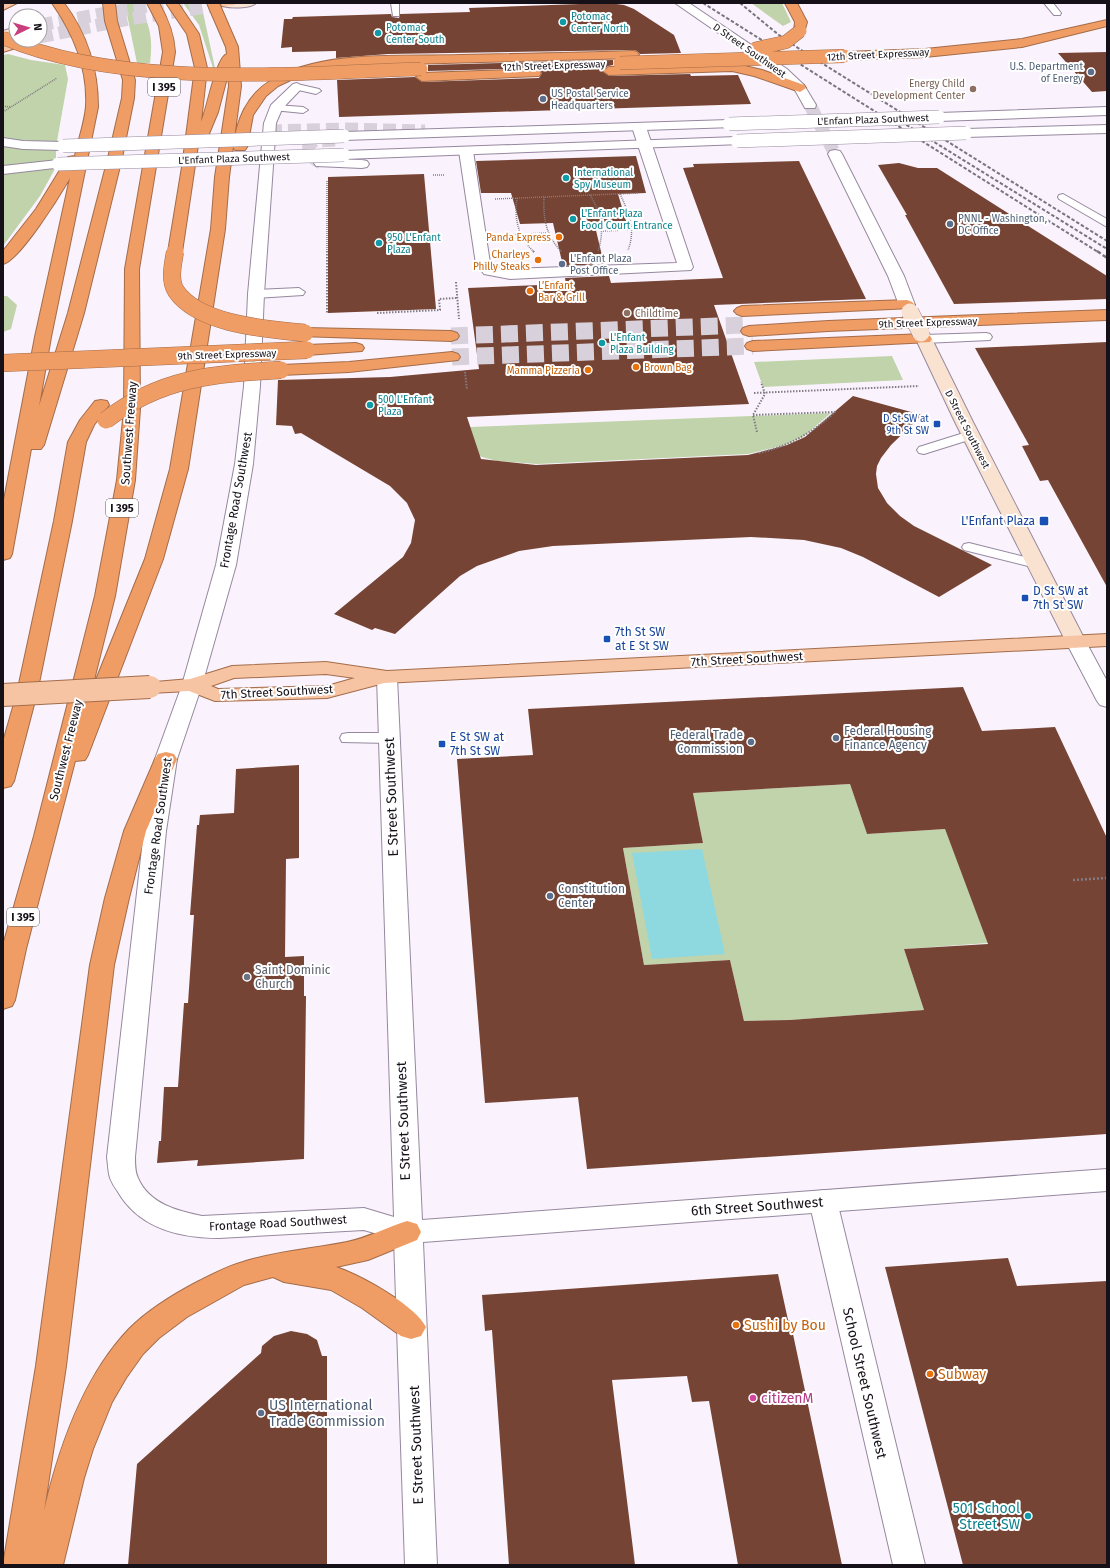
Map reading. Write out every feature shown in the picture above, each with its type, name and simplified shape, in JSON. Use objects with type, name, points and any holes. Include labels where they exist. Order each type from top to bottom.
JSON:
[{"type":"highway","points":[[3,554],[43,337],[92,107],[90,75],[83,47],[67,15],[58,3]]},
{"type":"highway","points":[[6,535],[70,333],[115,158],[127,105],[129,80],[112,21],[109,3]]},
{"type":"highway","name":"Southwest Freeway","points":[[3,1000],[16,942],[45,836],[108,584],[126,480],[132,409],[132,270],[169,52],[169,42],[165,24],[153,3]]},
{"type":"highway","points":[[172,3],[193,34],[200,60],[200,78],[189,167],[175,252],[173,279],[177,292],[182,298],[210,315],[249,326],[451,340]]},
{"type":"highway","points":[[45,836],[154,559],[179,469],[218,229],[222,177],[235,86],[232,47],[213,3]]},
{"type":"highway","points":[[218,229],[234,177],[246,118],[252,105],[265,90],[291,76],[336,64],[369,61],[434,61],[633,55],[756,49],[786,42],[797,35],[800,31],[802,22],[791,3]]},
{"type":"highway","name":"12th Street Expressway","points":[[421,73],[839,53],[980,48],[1022,43],[1107,23]]},
{"type":"highway","points":[[3,38],[39,51],[98,64],[167,72],[228,75],[547,73]]},
{"type":"highway","points":[[189,167],[212,112],[223,69],[232,47]]},
{"type":"highway","points":[[633,55],[839,53]]},
{"type":"highway","points":[[297,87],[311,80],[341,70],[434,61]]},
{"type":"highway","points":[[594,71],[732,67],[758,72],[800,88]]},
{"type":"highway","points":[[3,260],[29,231],[52,199],[87,134]]},
{"type":"highway","points":[[747,328],[909,309]]},
{"type":"highway","name":"9th Street Expressway","points":[[747,328],[1107,315]]},
{"type":"highway","points":[[747,328],[923,336]]},
{"type":"highway","points":[[104,413],[115,411],[154,390],[178,382],[222,374],[349,367],[451,340]]},
{"type":"highway","name":"9th Street Expressway","points":[[3,363],[308,350],[451,340]]},
{"type":"highway","points":[[3,781],[27,693],[63,521],[104,413],[121,391],[149,377],[186,366],[245,353]]},
{"type":"highway","points":[[19,1565],[51,1366],[102,965],[110,925],[136,831],[166,760]]},
{"type":"highway","points":[[47,1565],[63,1501],[88,1425],[102,1392],[122,1359],[134,1344],[174,1308],[220,1284],[244,1274],[265,1268],[363,1250],[407,1232]]},
{"type":"highway","points":[[265,1268],[329,1277],[361,1292],[411,1327]]},
{"type":"main road","points":[[3,7],[11,3]]},
{"type":"main road","points":[[228,4],[250,3]]},
{"type":"main road","name":"D Street Southwest","points":[[909,309],[970,435],[1076,642]]},
{"type":"main road","name":"7th Street Southwest","points":[[3,695],[192,685],[215,695],[327,692],[387,677],[1107,640]]},
{"type":"street","name":"D Street Southwest","points":[[680,3],[772,63],[800,88],[810,106]]},
{"type":"street","points":[[276,108],[297,87]]},
{"type":"street","name":"Frontage Road Southwest","points":[[276,108],[271,119],[269,130],[256,294],[252,386],[244,464],[226,565],[192,685],[166,760],[155,831],[121,1157],[124,1179],[136,1199],[158,1215],[171,1221],[202,1227],[364,1219],[407,1232]]},
{"type":"street","name":"L'Enfant Plaza Southwest","points":[[3,142],[23,145],[63,146],[1107,111]]},
{"type":"street","points":[[331,130],[370,124],[463,121],[484,264],[489,271],[510,274],[686,267],[639,126]]},
{"type":"street","name":"L'Enfant Plaza Southwest","points":[[3,170],[58,164],[344,155],[467,156],[644,144],[1107,129]]},
{"type":"street","name":"D Street Southwest","points":[[835,154],[896,276],[909,309]]},
{"type":"street","points":[[321,163],[343,165],[467,156]]},
{"type":"street","name":"D Street Southwest","points":[[1076,642],[1107,701]]},
{"type":"street","name":"E Street Southwest","points":[[387,677],[407,1232],[421,1565]]},
{"type":"street","name":"6th Street Southwest","points":[[407,1232],[1107,1180]]},
{"type":"street","name":"School Street Southwest","points":[[822,1201],[909,1565]]},
{"type":"lane","points":[[395,3],[396,14]]},
{"type":"lane","points":[[1048,3],[1057,14]]},
{"type":"lane","points":[[297,87],[316,90]]},
{"type":"lane","points":[[276,108],[303,110]]},
{"type":"lane","points":[[1064,196],[1107,224]]},
{"type":"lane","points":[[256,294],[299,292]]},
{"type":"lane","points":[[923,336],[986,337]]},
{"type":"lane","points":[[924,450],[970,435]]},
{"type":"lane","points":[[969,547],[1036,564]]},
{"type":"lane","points":[[348,738],[389,738]]},
{"type":"path","points":[[3,112],[52,82],[57,76]]},
{"type":"path","points":[[3,106],[10,107]]},
{"type":"path","points":[[433,175],[445,175]]},
{"type":"path","points":[[327,181],[327,314]]},
{"type":"path","points":[[493,199],[642,193]]},
{"type":"path","points":[[620,194],[629,213],[633,230],[632,244],[626,254]]},
{"type":"path","points":[[590,195],[600,216],[603,231],[602,242],[596,255]]},
{"type":"path","points":[[544,197],[543,217],[547,233],[553,243],[567,256]]},
{"type":"path","points":[[517,198],[515,217],[520,234],[529,248],[539,257]]},
{"type":"path","points":[[603,231],[654,229]]},
{"type":"path","points":[[498,235],[547,233]]},
{"type":"path","points":[[372,313],[440,310],[439,299],[457,298]]},
{"type":"path","points":[[757,432],[754,415],[765,394],[762,382]]},
{"type":"path","points":[[754,393],[919,386]]},
{"type":"path","points":[[754,415],[835,412],[805,437],[787,446],[759,453]]},
{"type":"path","points":[[1073,880],[1107,878]]},
{"type":"green space","points":[[118,3],[135,3],[145,16],[151,39],[150,63],[137,63],[125,5]]},
{"type":"green space","points":[[183,3],[201,3],[215,68],[213,68],[199,25]]},
{"type":"green space","points":[[751,3],[782,3],[791,22],[783,26]]},
{"type":"green space","points":[[8,54],[31,60],[65,65],[68,79],[56,147],[56,167],[40,196],[3,246],[3,55]]},
{"type":"green space","points":[[3,296],[7,296],[17,305],[11,329],[3,332]]},
{"type":"green space","points":[[892,356],[903,380],[763,387],[754,362]]},
{"type":"green space","points":[[831,413],[804,436],[785,445],[748,454],[537,464],[497,461],[482,457],[418,429]]},
{"type":"green space","points":[[850,784],[867,834],[945,829],[988,943],[904,949],[924,1010],[790,1020],[744,1021],[730,960],[644,965],[623,848],[703,843],[693,793]]},
{"type":"water","points":[[702,849],[725,954],[652,959],[632,853]]},
{"type":"building","points":[[609,3],[624,5],[634,9],[674,35],[681,53],[640,54],[633,50],[388,54],[336,58],[336,51],[292,52],[292,47],[281,48],[284,19],[292,19],[293,17],[391,14],[392,17],[399,18],[400,14],[470,12],[469,8]]},
{"type":"building","name":"U.S. Department of Energy","points":[[1107,52],[1107,91],[1092,92],[1058,53]]},
{"type":"building","name":"US Postal Service Headquarters","points":[[613,60],[613,65],[608,66],[602,71],[609,76],[690,74],[691,76],[738,75],[751,104],[339,117],[337,80],[415,77],[422,82],[539,78],[542,73],[535,68],[428,71],[428,65]]},
{"type":"building","points":[[636,156],[646,193],[618,194],[626,221],[594,222],[604,264],[563,266],[553,223],[520,224],[511,193],[481,193],[476,161]]},
{"type":"building","points":[[799,161],[866,299],[714,305],[749,404],[467,417],[481,459],[536,465],[748,455],[787,445],[805,437],[853,396],[922,415],[891,445],[877,466],[876,474],[878,488],[887,503],[900,516],[914,526],[992,565],[939,597],[863,557],[841,548],[804,540],[751,537],[553,546],[519,551],[477,566],[460,576],[395,634],[375,628],[372,630],[334,614],[403,557],[411,543],[415,520],[407,503],[390,486],[301,433],[295,434],[292,426],[276,425],[278,380],[390,377],[479,369],[468,288],[566,284],[565,278],[609,276],[611,283],[723,278],[683,168],[694,167],[693,164]]},
{"type":"building","points":[[899,163],[918,168],[937,168],[1107,276],[1107,299],[954,304],[905,215],[907,215],[878,165]]},
{"type":"building","name":"950 L'Enfant Plaza","points":[[424,174],[436,309],[328,313],[328,177]]},
{"type":"building","points":[[1107,342],[1107,587],[1048,480],[1040,481],[1022,446],[1029,445],[975,348]]},
{"type":"building","name":"Constitution Center","points":[[963,687],[982,731],[1055,727],[1107,838],[1107,1134],[587,1169],[578,1097],[485,1103],[457,759],[533,755],[528,709]],"holes":[[[850,784],[867,834],[945,829],[988,944],[904,949],[924,1010],[790,1020],[744,1021],[730,960],[644,965],[623,848],[703,843],[693,793]]]},
{"type":"building","name":"Saint Dominic Church","points":[[299,765],[299,858],[286,859],[285,957],[304,956],[304,996],[306,996],[304,1159],[197,1166],[198,1160],[157,1163],[159,1141],[161,1141],[164,1087],[178,1087],[184,1003],[188,1003],[194,915],[190,915],[197,825],[199,825],[200,815],[234,813],[236,769]]},
{"type":"building","points":[[1008,1258],[1017,1286],[1107,1281],[1107,1565],[963,1565],[885,1267]]},
{"type":"building","points":[[778,1274],[788,1320],[790,1320],[842,1565],[738,1565],[709,1401],[692,1402],[687,1376],[612,1380],[635,1565],[509,1565],[492,1330],[485,1331],[482,1295]]},
{"type":"building","name":"US International Trade Commission","points":[[291,1331],[307,1334],[317,1340],[322,1356],[327,1356],[327,1565],[128,1565],[137,1464],[261,1353],[262,1346],[274,1336]]},
{"type":"tunnel","points":[[48,24],[163,3]]},
{"type":"tunnel","points":[[48,35],[129,19],[226,4]]},
{"type":"tunnel","points":[[810,105],[835,154]]},
{"type":"tunnel","points":[[269,131],[344,129],[425,131]]},
{"type":"tunnel","points":[[321,163],[311,156],[309,145],[314,141],[337,140]]},
{"type":"tunnel","points":[[451,336],[746,325]]},
{"type":"tunnel","points":[[452,357],[753,346]]},
{"type":"railway","points":[[703,3],[1098,252]]},
{"type":"railway","points":[[740,3],[779,35],[804,52],[1107,241]]},
{"type":"railway","points":[[897,119],[1107,249]]},
{"type":"railway","points":[[1097,251],[1107,258]]},
{"type":"place","name":"Potomac Center North","points":[[563,22]]},
{"type":"place","name":"Potomac Center South","points":[[378,33]]},
{"type":"place","name":"U.S. Department of Energy","points":[[1091,72]]},
{"type":"place","name":"Energy Child Development Center","points":[[973,89]]},
{"type":"place","name":"US Postal Service Headquarters","points":[[543,99]]},
{"type":"place","name":"International Spy Museum","points":[[566,178]]},
{"type":"place","name":"L'Enfant Plaza Food Court Entrance","points":[[573,219]]},
{"type":"place","name":"PNNL - Washington, DC Office","points":[[950,224]]},
{"type":"place","name":"Panda Express","points":[[559,237]]},
{"type":"place","name":"950 L'Enfant Plaza","points":[[379,243]]},
{"type":"place","name":"Charleys Philly Steaks","points":[[538,260]]},
{"type":"place","name":"L'Enfant Plaza Post Office","points":[[562,264]]},
{"type":"place","name":"L’Enfant Bar & Grill","points":[[530,291]]},
{"type":"place","name":"Childtime","points":[[627,313]]},
{"type":"place","name":"L'Enfant Plaza Building","points":[[602,343]]},
{"type":"place","name":"Brown Bag","points":[[636,367]]},
{"type":"place","name":"Mamma Pizzeria","points":[[588,370]]},
{"type":"place","name":"500 L'Enfant Plaza","points":[[370,405]]},
{"type":"place","name":"D St SW at 9th St SW","points":[[937,424]]},
{"type":"place","name":"L'Enfant Plaza","points":[[1044,521]]},
{"type":"place","name":"D St SW at 7th St SW","points":[[1025,598]]},
{"type":"place","name":"7th St SW at E St SW","points":[[607,639]]},
{"type":"place","name":"Federal Housing Finance Agency","points":[[836,738]]},
{"type":"place","name":"Federal Trade Commission","points":[[751,742]]},
{"type":"place","name":"E St SW at 7th St SW","points":[[442,744]]},
{"type":"place","name":"Constitution Center","points":[[550,896]]},
{"type":"place","name":"Saint Dominic Church","points":[[247,977]]},
{"type":"place","name":"Sushi by Bou","points":[[736,1325]]},
{"type":"place","name":"Subway","points":[[930,1374]]},
{"type":"place","name":"citizenM","points":[[753,1398]]},
{"type":"place","name":"US International Trade Commission","points":[[261,1413]]},
{"type":"place","name":"501 School Street SW","points":[[1028,1516]]}]
